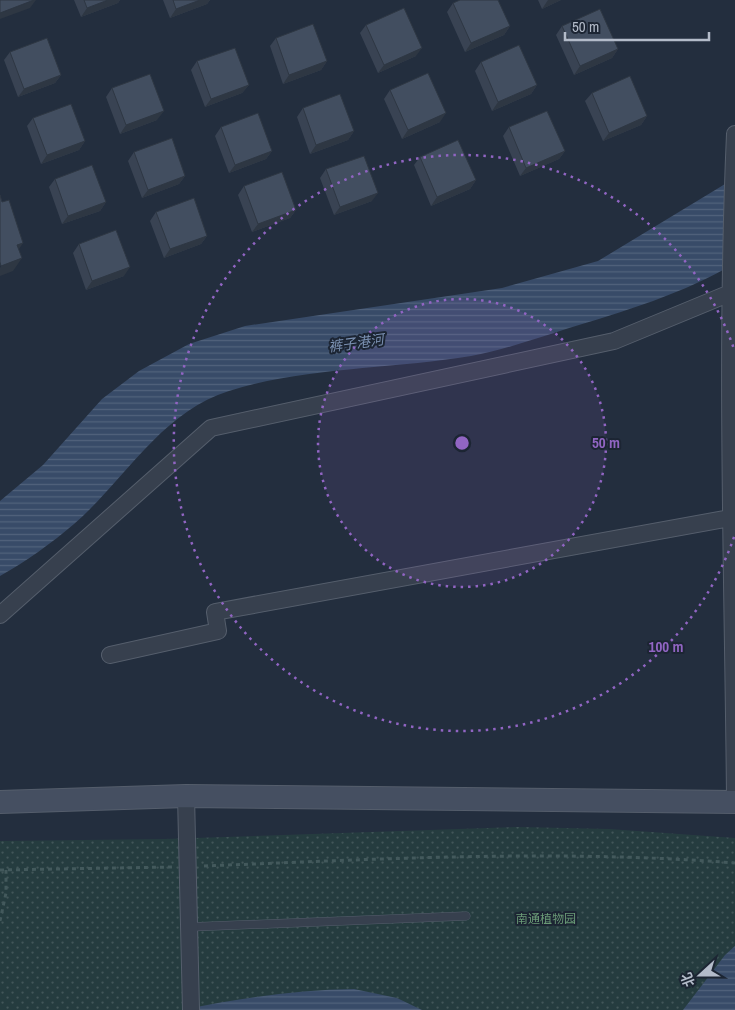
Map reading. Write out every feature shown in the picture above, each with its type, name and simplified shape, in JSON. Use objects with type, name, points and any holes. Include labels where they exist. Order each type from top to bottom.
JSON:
[{"type":"street","points":[[735,142],[729,454],[734,517],[735,798]]},
{"type":"street","points":[[0,615],[211,428],[614,341],[733,291]]},
{"type":"street","points":[[110,655],[218,631],[215,612],[734,517]]},
{"type":"street","points":[[186,796],[190,1004]]},
{"type":"street","points":[[0,802],[186,796],[735,802]]},
{"type":"lane","points":[[189,927],[466,916]]},
{"type":"path","points":[[0,870],[187,866],[436,857],[619,856],[735,863]]},
{"type":"path","points":[[0,921],[6,892],[6,870]]},
{"type":"green space","name":"南通植物园","points":[[518,827],[609,829],[735,838],[735,1010],[0,1010],[0,841],[165,839]]},
{"type":"water","name":"裤子港河","points":[[735,178],[735,263],[716,274],[675,293],[631,309],[495,351],[441,360],[288,377],[229,391],[205,401],[183,414],[164,430],[74,524],[38,552],[0,576],[0,501],[43,465],[102,399],[139,371],[189,344],[245,326],[502,288],[598,261]]},
{"type":"water","points":[[735,946],[735,1010],[683,1010],[725,955]]},
{"type":"water","points":[[354,989],[397,998],[422,1010],[182,1010],[268,995]]},
{"type":"building","points":[[0,0],[34,0],[0,13]]},
{"type":"building","points":[[84,0],[108,0],[87,8]]},
{"type":"building","points":[[173,0],[200,0],[176,9]]},
{"type":"building","points":[[460,0],[498,0],[510,26],[471,43],[453,3]]},
{"type":"building","points":[[404,8],[422,48],[384,65],[366,25]]},
{"type":"building","points":[[600,9],[618,49],[580,66],[562,26]]},
{"type":"building","points":[[313,24],[327,61],[289,75],[276,38]]},
{"type":"building","points":[[47,38],[61,75],[24,89],[10,52]]},
{"type":"building","points":[[519,45],[537,85],[498,102],[481,62]]},
{"type":"building","points":[[235,48],[249,85],[211,99],[197,61]]},
{"type":"building","points":[[428,73],[446,113],[408,130],[390,90]]},
{"type":"building","points":[[150,74],[164,111],[126,125],[112,88]]},
{"type":"building","points":[[630,76],[647,116],[609,133],[592,93]]},
{"type":"building","points":[[340,94],[354,131],[316,145],[303,108]]},
{"type":"building","points":[[71,104],[85,141],[47,155],[33,118]]},
{"type":"building","points":[[547,111],[565,151],[526,168],[509,127]]},
{"type":"building","points":[[258,113],[272,151],[235,165],[221,127]]},
{"type":"building","points":[[172,138],[185,176],[148,190],[134,152]]},
{"type":"building","points":[[458,140],[476,180],[437,197],[420,157]]},
{"type":"building","points":[[364,156],[378,193],[340,207],[326,169]]},
{"type":"building","points":[[92,165],[106,202],[68,216],[55,179]]},
{"type":"building","points":[[282,172],[296,210],[258,224],[244,186]]},
{"type":"building","points":[[0,195],[2,202],[9,200],[23,243],[17,245],[22,258],[1,266],[0,262]]},
{"type":"building","points":[[194,198],[207,236],[170,249],[156,212]]},
{"type":"building","points":[[116,230],[130,267],[92,281],[79,244]]}]
